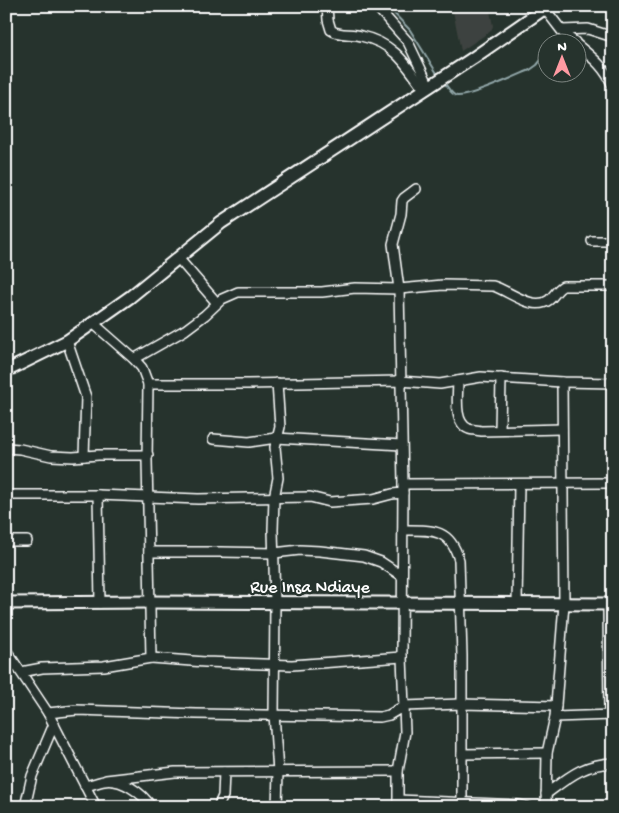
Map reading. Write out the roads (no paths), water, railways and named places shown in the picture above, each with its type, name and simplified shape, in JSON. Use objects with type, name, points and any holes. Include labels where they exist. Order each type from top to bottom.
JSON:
[{"type":"main road","points":[[6,371],[67,341],[130,298],[228,218],[546,7]]},
{"type":"main road","name":"Rue Insa Ndiaye","points":[[6,603],[610,604]]},
{"type":"street","points":[[327,6],[331,30],[339,34],[368,37],[389,47],[400,56],[427,87]]},
{"type":"street","points":[[376,6],[408,42],[427,87]]},
{"type":"street","points":[[546,7],[562,30],[588,29],[613,37]]},
{"type":"street","points":[[586,51],[599,62],[613,86]]},
{"type":"street","points":[[416,189],[404,198],[400,220],[393,238],[399,289],[404,484],[402,657],[405,732],[398,771],[398,804],[519,805],[528,807]]},
{"type":"street","points":[[592,241],[613,241]]},
{"type":"street","points":[[178,258],[218,303]]},
{"type":"street","points":[[134,359],[185,330],[205,316],[226,296],[238,292],[322,292],[355,288],[399,289],[443,285],[493,286],[513,296],[534,303],[541,303],[548,300],[563,286],[613,286]]},
{"type":"street","points":[[93,323],[134,359],[142,368],[148,384],[151,658]]},
{"type":"street","points":[[67,341],[86,397],[84,456]]},
{"type":"street","points":[[148,384],[400,381],[440,384],[481,377],[613,383]]},
{"type":"street","points":[[500,430],[501,378]]},
{"type":"street","points":[[458,380],[458,418],[468,429],[481,431],[562,428]]},
{"type":"street","points":[[546,807],[547,752],[555,717],[564,604],[562,382]]},
{"type":"street","points":[[277,383],[280,426],[275,447],[278,478],[274,498],[274,714],[278,772],[277,807]]},
{"type":"street","points":[[213,439],[249,442],[276,438],[402,445]]},
{"type":"street","points":[[6,448],[51,456],[148,455]]},
{"type":"street","points":[[404,484],[613,483]]},
{"type":"street","points":[[517,604],[519,484]]},
{"type":"street","points":[[6,495],[148,496],[198,499],[310,497],[330,502],[374,499],[403,493]]},
{"type":"street","points":[[98,495],[100,602]]},
{"type":"street","points":[[403,530],[435,531],[442,534],[450,540],[460,560],[462,805]]},
{"type":"street","points":[[6,541],[27,541]]},
{"type":"street","points":[[149,552],[274,553],[300,550],[364,556],[381,562],[402,576]]},
{"type":"street","points":[[555,717],[611,715],[610,604]]},
{"type":"street","points":[[6,650],[48,713],[96,807]]},
{"type":"street","points":[[21,672],[42,668],[104,666],[151,658],[205,662],[320,664],[402,657]]},
{"type":"street","points":[[48,713],[77,710],[380,717],[388,716],[404,706],[461,704],[556,706]]},
{"type":"street","points":[[25,807],[32,776],[54,724]]},
{"type":"street","points":[[462,754],[547,752]]},
{"type":"street","points":[[546,794],[579,770],[601,763],[613,763]]},
{"type":"street","points":[[85,786],[106,780],[175,772],[398,771]]},
{"type":"street","points":[[218,807],[223,796],[224,772]]},
{"type":"street","points":[[106,780],[126,785],[151,807]]},
{"type":"waterway","points":[[387,6],[410,30],[438,75]]},
{"type":"waterway","points":[[446,85],[455,95],[464,95],[494,86],[536,66]]}]
